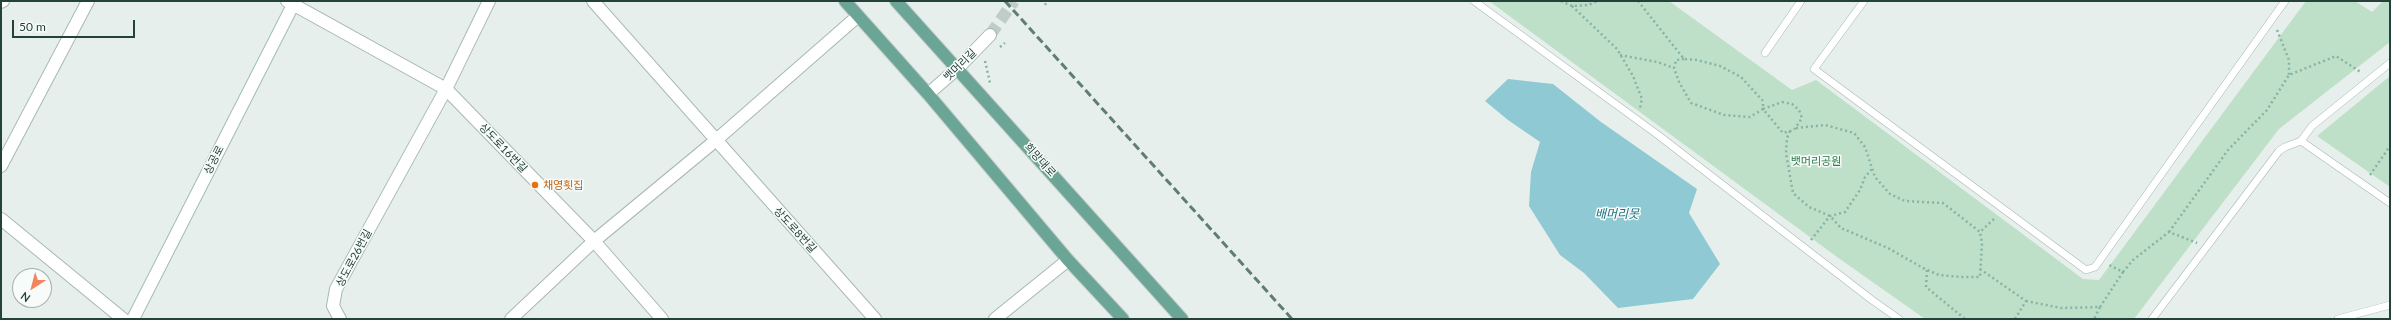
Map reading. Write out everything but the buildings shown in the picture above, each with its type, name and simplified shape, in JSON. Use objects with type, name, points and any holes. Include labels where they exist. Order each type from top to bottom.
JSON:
[{"type":"main road","points":[[845,1],[928,94],[1068,260],[1123,319]]},
{"type":"main road","name":"희망대로","points":[[896,1],[958,68],[1182,319]]},
{"type":"street","points":[[1,166],[88,1]]},
{"type":"street","name":"상도로8번길","points":[[593,1],[715,141],[875,319]]},
{"type":"street","name":"상도로16번길","points":[[292,2],[446,89],[594,241],[662,319]]},
{"type":"street","name":"상공로","points":[[133,319],[292,2]]},
{"type":"street","points":[[446,89],[488,5]]},
{"type":"street","points":[[512,319],[594,241],[715,141],[858,16]]},
{"type":"street","name":"뱃머리길","points":[[928,94],[958,68],[990,35]]},
{"type":"street","name":"상도로26번길","points":[[340,319],[333,306],[336,289],[446,89]]},
{"type":"street","points":[[1,218],[123,319]]},
{"type":"street","points":[[995,319],[1068,260]]},
{"type":"lane","points":[[1474,1],[1638,120],[1899,319]]},
{"type":"lane","points":[[1765,53],[1801,1]]},
{"type":"lane","points":[[1864,1],[1814,69],[2086,270],[2095,267],[2285,1]]},
{"type":"lane","points":[[2152,319],[2279,151],[2301,141],[2312,126],[2390,63]]},
{"type":"lane","points":[[2301,141],[2390,203]]},
{"type":"lane","points":[[2338,319],[2390,305]]},
{"type":"path","points":[[1045,5],[1047,1]]},
{"type":"path","points":[[1561,1],[1572,6],[1617,49],[1634,76],[1642,99],[1638,120]]},
{"type":"path","points":[[1572,6],[1588,5],[1598,1]]},
{"type":"path","points":[[1638,1],[1685,59]]},
{"type":"path","points":[[2094,319],[2123,272],[2134,260],[2169,232],[2228,150],[2267,110],[2289,75],[2290,60],[2272,19]]},
{"type":"path","points":[[1620,55],[1657,62],[1674,68]]},
{"type":"path","points":[[2289,75],[2336,56],[2370,79]]},
{"type":"path","points":[[1790,131],[1787,138],[1786,153],[1793,193],[1809,207],[1830,216],[1841,228],[1888,248],[1939,275],[1961,277],[1980,276],[1982,243],[1980,232],[1943,203],[1905,201],[1890,194],[1875,177],[1865,147],[1854,132],[1825,125],[1796,128],[1783,132],[1763,109],[1763,101],[1741,76],[1720,66],[1697,60],[1676,60],[1674,68],[1679,82],[1691,103],[1731,116],[1750,117],[1763,109],[1782,102],[1792,104],[1799,110],[1802,118],[1796,128]]},
{"type":"path","points":[[2364,185],[2390,146]]},
{"type":"path","points":[[1804,248],[1830,216],[1845,212],[1860,190],[1865,177],[1873,169]]},
{"type":"path","points":[[1980,232],[2004,210]]},
{"type":"path","points":[[2169,232],[2206,247]]},
{"type":"path","points":[[2100,260],[2123,272]]},
{"type":"path","points":[[1980,269],[2026,301],[2061,308],[2100,308]]},
{"type":"path","points":[[1927,270],[1926,287],[1965,319]]},
{"type":"path","points":[[2015,319],[2026,301]]},
{"type":"green space","name":"뱃머리공원","points":[[1489,1],[1669,1],[1792,90],[1816,80],[2083,279],[2099,280],[2306,1],[2355,1],[2372,12],[2383,1],[2390,1],[2390,42],[2279,129],[2134,319],[1925,319],[1837,257]]},
{"type":"green space","points":[[2390,76],[2390,187],[2317,136]]},
{"type":"water","name":"배머리못","points":[[1508,79],[1553,84],[1601,122],[1697,189],[1689,213],[1720,264],[1693,299],[1618,308],[1584,273],[1560,255],[1529,206],[1531,172],[1540,142],[1508,120],[1485,101]]},
{"type":"tunnel","points":[[990,35],[1014,1]]},
{"type":"railway","points":[[1005,1],[1292,319]]},
{"type":"place","name":"채영횟집","points":[[535,185]]}]
